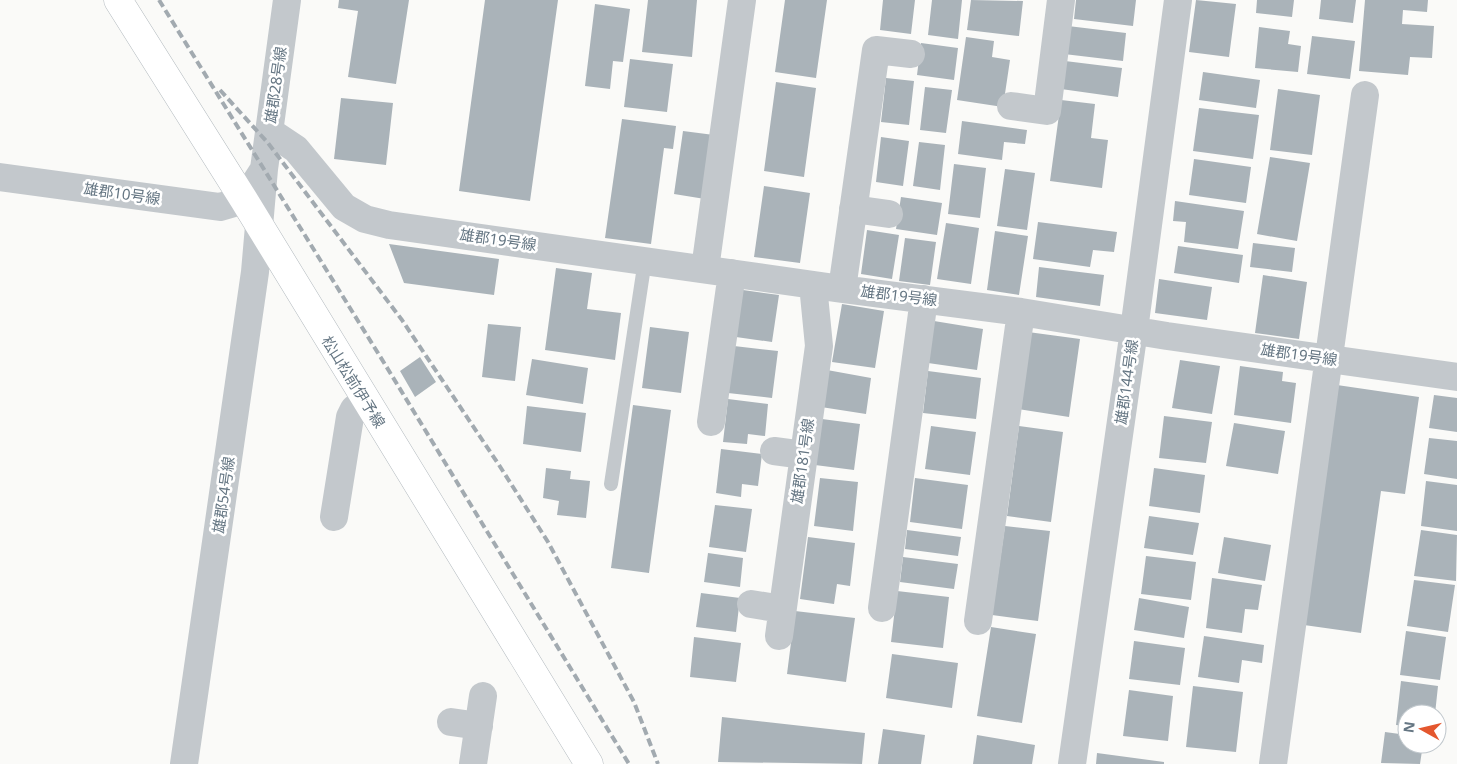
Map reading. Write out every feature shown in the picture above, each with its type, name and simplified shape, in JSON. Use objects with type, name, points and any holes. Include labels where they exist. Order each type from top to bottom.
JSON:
[{"type":"main road","name":"松山松前伊予線","points":[[118,0],[244,200],[258,226],[589,764]]},
{"type":"street","name":"雄郡28号線","points":[[258,226],[287,0]]},
{"type":"street","points":[[705,268],[742,0]]},
{"type":"street","points":[[1011,106],[1047,111],[1061,0]]},
{"type":"street","name":"雄郡144号線","points":[[1072,764],[1134,330],[1178,0]]},
{"type":"street","points":[[842,289],[876,50],[911,54]]},
{"type":"street","points":[[1273,764],[1365,95]]},
{"type":"street","name":"雄郡19号線","points":[[270,131],[296,149],[344,207],[365,219],[389,225],[705,268],[842,289],[1021,312],[1457,377]]},
{"type":"street","name":"雄郡28号線","points":[[244,200],[264,169]]},
{"type":"street","name":"雄郡10号線","points":[[0,176],[220,207],[244,200]]},
{"type":"street","points":[[853,209],[890,214]]},
{"type":"street","name":"雄郡54号線","points":[[184,764],[255,272],[258,226]]},
{"type":"street","points":[[711,422],[732,273]]},
{"type":"street","name":"雄郡181号線","points":[[779,636],[819,346],[813,285]]},
{"type":"street","points":[[882,608],[924,299]]},
{"type":"street","points":[[978,621],[1021,312]]},
{"type":"street","points":[[334,517],[350,417],[354,409],[365,400]]},
{"type":"street","points":[[774,450],[804,455]]},
{"type":"street","points":[[752,604],[782,609]]},
{"type":"street","points":[[473,764],[483,696]]},
{"type":"street","points":[[451,722],[478,726]]},
{"type":"lane","points":[[612,484],[645,260]]},
{"type":"building","points":[[339,0],[409,0],[396,84],[348,77],[358,11],[338,8]]},
{"type":"building","points":[[485,0],[558,0],[530,201],[459,191]]},
{"type":"building","points":[[648,0],[697,0],[692,57],[642,52]]},
{"type":"building","points":[[785,0],[827,0],[816,78],[775,72]]},
{"type":"building","points":[[883,0],[915,0],[911,34],[880,30]]},
{"type":"building","points":[[932,0],[962,0],[958,39],[928,35]]},
{"type":"building","points":[[971,0],[1023,1],[1019,36],[967,30]]},
{"type":"building","points":[[1076,0],[1136,0],[1133,26],[1074,19]]},
{"type":"building","points":[[1196,0],[1236,4],[1229,57],[1189,52]]},
{"type":"building","points":[[1257,0],[1294,0],[1292,17],[1256,13]]},
{"type":"building","points":[[1321,0],[1356,0],[1353,23],[1319,19]]},
{"type":"building","points":[[1365,0],[1428,0],[1427,12],[1403,10],[1402,24],[1434,26],[1432,58],[1410,57],[1408,75],[1359,71]]},
{"type":"building","points":[[595,4],[630,9],[623,62],[613,61],[610,89],[585,86]]},
{"type":"building","points":[[1068,26],[1126,33],[1123,61],[1064,54]]},
{"type":"building","points":[[1259,27],[1290,31],[1288,44],[1301,46],[1298,72],[1255,68]]},
{"type":"building","points":[[1312,36],[1355,41],[1350,79],[1307,74]]},
{"type":"building","points":[[966,37],[994,41],[992,57],[1010,60],[1003,107],[957,100]]},
{"type":"building","points":[[921,43],[958,48],[954,80],[917,75]]},
{"type":"building","points":[[630,59],[673,64],[667,112],[624,107]]},
{"type":"building","points":[[1065,61],[1122,68],[1118,97],[1061,89]]},
{"type":"building","points":[[1203,72],[1260,80],[1256,108],[1199,100]]},
{"type":"building","points":[[886,78],[914,81],[909,125],[881,122]]},
{"type":"building","points":[[776,82],[816,88],[804,177],[764,171]]},
{"type":"building","points":[[925,87],[952,90],[946,133],[920,130]]},
{"type":"building","points":[[1278,89],[1320,95],[1312,155],[1270,150]]},
{"type":"building","points":[[341,98],[393,103],[386,165],[334,159]]},
{"type":"building","points":[[1061,100],[1095,104],[1091,138],[1108,140],[1102,188],[1050,181]]},
{"type":"building","points":[[1199,108],[1259,115],[1253,159],[1193,151]]},
{"type":"building","points":[[622,119],[676,126],[673,149],[664,148],[651,244],[605,238]]},
{"type":"building","points":[[962,121],[1027,130],[1025,144],[1004,142],[1002,160],[958,154]]},
{"type":"building","points":[[683,131],[714,135],[705,199],[674,194]]},
{"type":"building","points":[[881,137],[909,141],[903,186],[876,182]]},
{"type":"building","points":[[919,142],[945,145],[940,190],[913,186]]},
{"type":"building","points":[[1270,157],[1310,163],[1297,241],[1257,234]]},
{"type":"building","points":[[1194,159],[1251,167],[1246,203],[1189,195]]},
{"type":"building","points":[[954,164],[986,168],[980,218],[948,214]]},
{"type":"building","points":[[1005,169],[1035,173],[1027,230],[997,226]]},
{"type":"building","points":[[764,186],[810,193],[800,263],[754,257]]},
{"type":"building","points":[[901,197],[942,203],[937,235],[896,229]]},
{"type":"building","points":[[1175,201],[1244,211],[1238,249],[1184,242],[1186,222],[1173,221]]},
{"type":"building","points":[[1038,222],[1117,232],[1114,252],[1093,250],[1090,267],[1033,259]]},
{"type":"building","points":[[946,223],[979,228],[971,284],[937,279]]},
{"type":"building","points":[[867,230],[899,235],[892,279],[861,274]]},
{"type":"building","points":[[995,231],[1028,236],[1019,295],[987,290]]},
{"type":"building","points":[[905,238],[936,242],[930,285],[899,281]]},
{"type":"building","points":[[1253,243],[1295,248],[1292,272],[1250,267]]},
{"type":"building","points":[[389,244],[499,259],[494,295],[404,283]]},
{"type":"building","points":[[1178,246],[1243,255],[1239,283],[1174,273]]},
{"type":"building","points":[[1039,267],[1104,275],[1100,306],[1036,297]]},
{"type":"building","points":[[556,268],[592,273],[587,309],[621,313],[615,360],[545,350]]},
{"type":"building","points":[[1263,275],[1307,282],[1299,339],[1255,333]]},
{"type":"building","points":[[1159,279],[1212,287],[1207,320],[1155,313]]},
{"type":"building","points":[[743,290],[779,295],[772,342],[736,337]]},
{"type":"building","points":[[842,304],[884,311],[875,368],[832,362]]},
{"type":"building","points":[[934,321],[983,329],[977,370],[928,363]]},
{"type":"building","points":[[488,324],[521,327],[515,381],[482,377]]},
{"type":"building","points":[[650,327],[689,332],[681,393],[642,388]]},
{"type":"building","points":[[1028,332],[1080,339],[1069,417],[1018,409]]},
{"type":"building","points":[[734,346],[778,351],[772,398],[728,393]]},
{"type":"building","points":[[420,357],[436,382],[415,397],[400,371]]},
{"type":"building","points":[[532,359],[588,368],[583,404],[526,395]]},
{"type":"building","points":[[1180,360],[1220,366],[1212,414],[1172,408]]},
{"type":"building","points":[[1240,366],[1283,372],[1282,381],[1296,383],[1291,423],[1234,415]]},
{"type":"building","points":[[827,370],[871,378],[866,414],[821,407]]},
{"type":"building","points":[[928,371],[981,378],[976,419],[923,413]]},
{"type":"building","points":[[1337,385],[1419,397],[1405,494],[1381,491],[1361,633],[1304,625]]},
{"type":"building","points":[[1434,395],[1457,398],[1457,432],[1429,428]]},
{"type":"building","points":[[728,399],[768,404],[765,436],[748,434],[747,444],[723,442]]},
{"type":"building","points":[[633,405],[671,410],[649,573],[611,568]]},
{"type":"building","points":[[527,406],[586,413],[581,452],[523,444]]},
{"type":"building","points":[[1164,416],[1212,422],[1206,463],[1159,458]]},
{"type":"building","points":[[822,419],[860,424],[854,470],[815,465]]},
{"type":"building","points":[[1234,423],[1285,431],[1278,474],[1226,466]]},
{"type":"building","points":[[931,426],[976,432],[970,475],[925,469]]},
{"type":"building","points":[[1019,426],[1063,432],[1051,522],[1007,516]]},
{"type":"building","points":[[1429,438],[1457,441],[1457,479],[1424,474]]},
{"type":"building","points":[[721,449],[762,454],[758,486],[742,484],[741,497],[716,493]]},
{"type":"building","points":[[546,468],[571,471],[570,479],[590,481],[586,518],[557,515],[559,501],[543,498]]},
{"type":"building","points":[[1154,468],[1205,475],[1200,513],[1149,506]]},
{"type":"building","points":[[820,478],[858,482],[853,531],[814,526]]},
{"type":"building","points":[[915,478],[968,485],[962,529],[910,522]]},
{"type":"building","points":[[1426,481],[1457,485],[1457,531],[1421,526]]},
{"type":"building","points":[[715,505],[752,509],[746,552],[709,547]]},
{"type":"building","points":[[1149,516],[1199,523],[1193,555],[1144,548]]},
{"type":"building","points":[[1005,526],[1050,531],[1038,621],[992,615]]},
{"type":"building","points":[[907,530],[961,537],[958,556],[905,549]]},
{"type":"building","points":[[1421,530],[1457,535],[1456,581],[1414,576]]},
{"type":"building","points":[[808,537],[855,543],[850,586],[837,584],[834,604],[800,599]]},
{"type":"building","points":[[1224,537],[1271,545],[1265,581],[1218,573]]},
{"type":"building","points":[[708,553],[743,558],[740,587],[704,582]]},
{"type":"building","points":[[1146,556],[1196,562],[1191,600],[1141,594]]},
{"type":"building","points":[[903,557],[958,564],[954,589],[900,582]]},
{"type":"building","points":[[1212,578],[1262,585],[1258,610],[1245,609],[1242,633],[1206,628]]},
{"type":"building","points":[[1414,580],[1455,585],[1448,632],[1407,626]]},
{"type":"building","points":[[897,591],[949,597],[943,648],[891,642]]},
{"type":"building","points":[[701,593],[740,598],[736,632],[696,627]]},
{"type":"building","points":[[1139,598],[1189,607],[1184,638],[1134,630]]},
{"type":"building","points":[[795,611],[855,618],[846,682],[787,674]]},
{"type":"building","points":[[991,627],[1036,634],[1022,723],[977,716]]},
{"type":"building","points":[[1406,631],[1446,637],[1440,680],[1400,675]]},
{"type":"building","points":[[1204,636],[1264,645],[1262,663],[1242,660],[1239,683],[1198,677]]},
{"type":"building","points":[[694,637],[741,643],[736,682],[690,677]]},
{"type":"building","points":[[1134,641],[1185,648],[1180,685],[1129,679]]},
{"type":"building","points":[[892,654],[958,663],[952,708],[886,698]]},
{"type":"building","points":[[1401,681],[1438,686],[1436,704],[1398,704]]},
{"type":"building","points":[[1193,686],[1243,692],[1236,752],[1186,747]]},
{"type":"building","points":[[1129,690],[1173,696],[1168,741],[1123,736]]},
{"type":"building","points":[[722,717],[865,733],[862,764],[718,762]]},
{"type":"building","points":[[883,729],[925,735],[921,764],[878,764]]},
{"type":"building","points":[[1385,732],[1397,734],[1397,754],[1422,754],[1420,764],[1381,763]]},
{"type":"building","points":[[977,735],[1035,745],[1032,764],[973,764]]},
{"type":"building","points":[[1097,753],[1164,762],[1164,764],[1096,764]]},
{"type":"railway","points":[[159,0],[386,366],[629,764]]},
{"type":"railway","points":[[220,90],[268,143],[402,320],[499,465],[548,542],[634,702],[658,764]]}]
